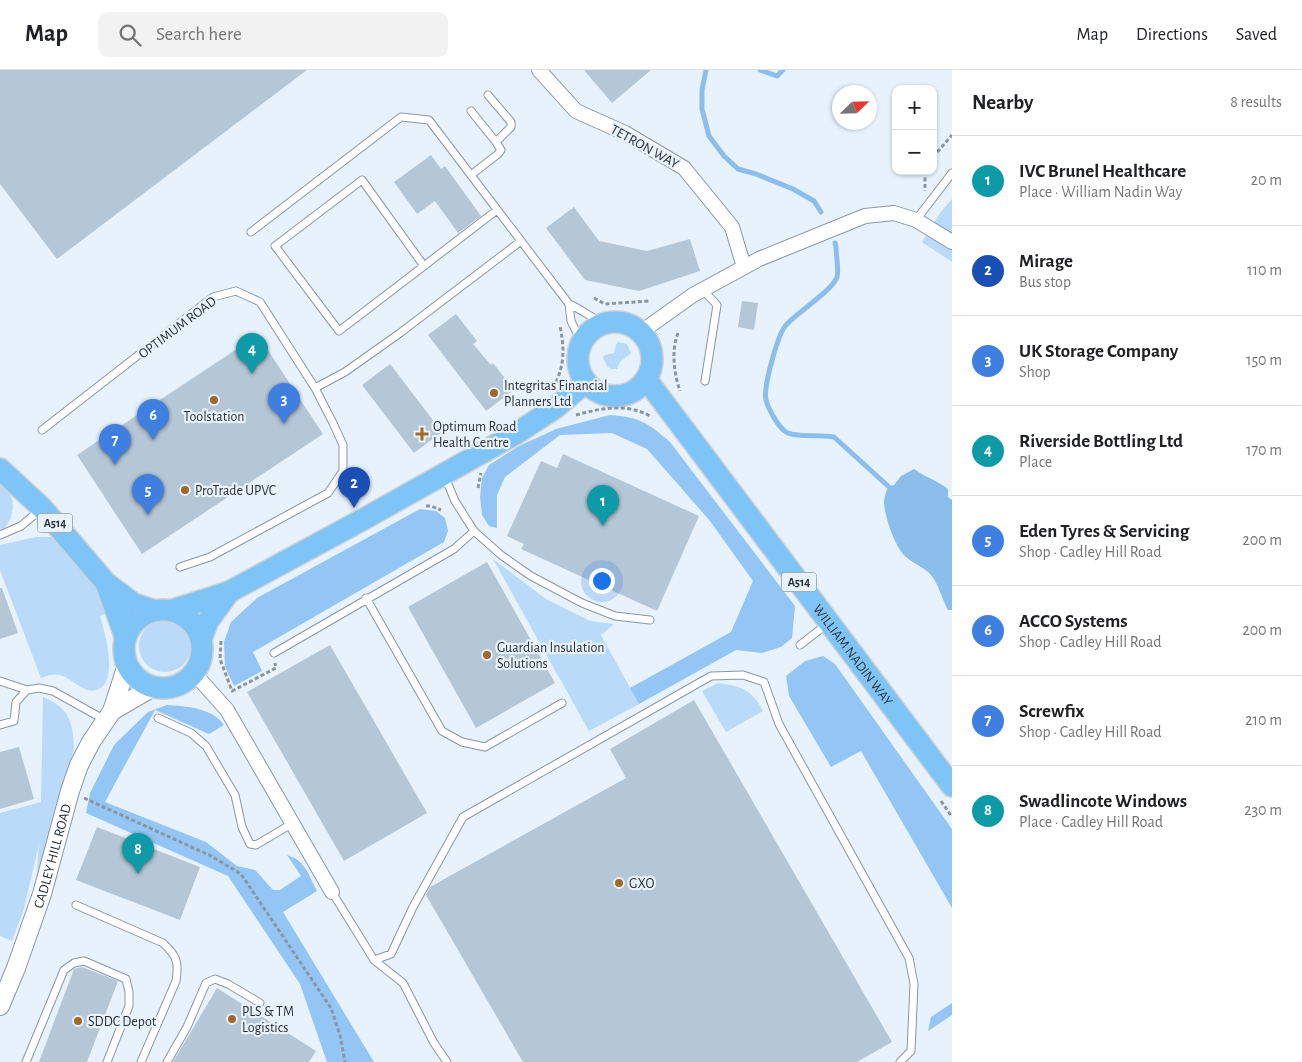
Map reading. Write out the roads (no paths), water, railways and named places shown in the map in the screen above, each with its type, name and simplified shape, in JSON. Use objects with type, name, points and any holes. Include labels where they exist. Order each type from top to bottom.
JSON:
[{"type":"main road","points":[[619,322],[631,325],[641,332],[649,342],[652,355],[651,367],[646,379],[637,388],[616,397],[606,396],[597,392],[586,382],[580,368],[579,355],[582,343],[588,333],[604,324],[619,322]]},
{"type":"main road","name":"WILLIAM NADIN WAY","points":[[646,379],[952,786]]},
{"type":"main road","points":[[126,636],[131,624],[138,618],[228,592],[444,474],[555,408],[586,382]]},
{"type":"main road","name":"A514","points":[[0,469],[42,508],[106,582],[134,604],[163,610],[190,620],[196,626],[201,638]]},
{"type":"main road","name":"A514","points":[[106,582],[126,636],[124,650],[127,665]]},
{"type":"main road","points":[[127,665],[140,682],[153,687],[166,688],[180,684],[194,673],[199,665],[202,652],[201,638],[208,621],[228,592]]},
{"type":"street","name":"TETRON WAY","points":[[539,70],[576,111],[625,133],[684,168],[732,227],[744,267]]},
{"type":"street","points":[[641,332],[703,290],[759,259],[865,216],[894,213],[916,220],[952,242]]},
{"type":"street","name":"CADLEY HILL ROAD","points":[[0,1006],[16,968],[42,894],[70,791],[91,742],[109,716],[127,665]]},
{"type":"street","points":[[194,673],[227,710],[332,892]]},
{"type":"street","name":"CADLEY HILL ROAD","points":[[109,716],[153,687]]},
{"type":"lane","points":[[488,95],[511,122],[511,127],[496,142]]},
{"type":"lane","points":[[470,175],[501,150],[471,111]]},
{"type":"lane","points":[[250,232],[401,117],[429,120],[569,304],[604,324]]},
{"type":"lane","points":[[916,220],[952,173]]},
{"type":"lane","points":[[424,266],[362,180],[275,246],[339,331],[424,266],[497,210]]},
{"type":"lane","points":[[315,388],[345,372],[400,333],[521,241]]},
{"type":"lane","points":[[703,290],[717,305],[705,381]]},
{"type":"lane","name":"OPTIMUM ROAD","points":[[42,430],[213,297],[236,291],[260,302],[315,388],[333,423],[342,445],[343,471],[328,493],[210,557],[180,567]]},
{"type":"lane","points":[[569,304],[571,321],[582,343]]},
{"type":"lane","points":[[444,474],[455,501],[474,531],[531,576],[556,590],[615,616],[650,620]]},
{"type":"lane","points":[[0,535],[21,526],[42,508]]},
{"type":"lane","points":[[274,653],[454,548],[474,531]]},
{"type":"lane","points":[[366,598],[442,731],[462,742],[485,747],[562,703]]},
{"type":"lane","points":[[800,645],[829,622]]},
{"type":"lane","points":[[374,960],[391,954],[413,907],[463,817],[711,676],[743,675],[764,682],[779,724],[908,958],[914,984],[911,1051],[900,1062]]},
{"type":"lane","points":[[0,681],[27,690],[40,688],[53,691],[109,716]]},
{"type":"lane","points":[[0,725],[14,721],[16,702],[27,690]]},
{"type":"lane","points":[[158,718],[191,733],[206,746],[235,795],[242,827],[250,844],[256,845],[293,823]]},
{"type":"lane","points":[[332,892],[374,960],[403,983],[434,1043],[447,1062]]},
{"type":"lane","points":[[76,904],[163,943],[174,953],[178,967],[176,981],[141,1062]]},
{"type":"lane","points":[[26,1062],[64,970],[74,962],[84,961],[126,979],[129,992],[129,1006],[107,1062]]},
{"type":"lane","points":[[167,1062],[187,1027],[206,983],[215,978],[260,1003]]},
{"type":"waterway","points":[[706,70],[702,90],[702,109],[709,136],[724,156],[738,169],[793,189],[814,201],[821,212]]},
{"type":"waterway","points":[[760,70],[777,76],[783,70]]},
{"type":"waterway","points":[[835,243],[838,267],[837,277],[829,288],[783,329],[769,373],[766,400],[774,417],[786,432],[795,435],[834,437],[888,486]]},
{"type":"place","name":"Riverside Bottling Ltd","points":[[252,374]]},
{"type":"place","name":"Integritas Financial Planners Ltd","points":[[494,393]]},
{"type":"place","name":"Toolstation","points":[[214,400]]},
{"type":"place","name":"UK Storage Company","points":[[284,424]]},
{"type":"place","name":"Optimum Road Health Centre","points":[[422,434]]},
{"type":"place","name":"ACCO Systems","points":[[153,440]]},
{"type":"place","name":"Screwfix","points":[[115,465]]},
{"type":"place","name":"ProTrade UPVC","points":[[185,490]]},
{"type":"place","name":"Mirage","points":[[354,508]]},
{"type":"place","name":"Eden Tyres & Servicing","points":[[148,515]]},
{"type":"place","name":"IVC Brunel Healthcare","points":[[603,526]]},
{"type":"place","name":"Guardian Insulation Solutions","points":[[487,655]]},
{"type":"place","name":"Swadlincote Windows","points":[[138,874]]},
{"type":"place","name":"GXO","points":[[619,883]]},
{"type":"place","name":"PLS & TM Logistics","points":[[232,1019]]},
{"type":"place","name":"SDDC Depot","points":[[78,1021]]}]
